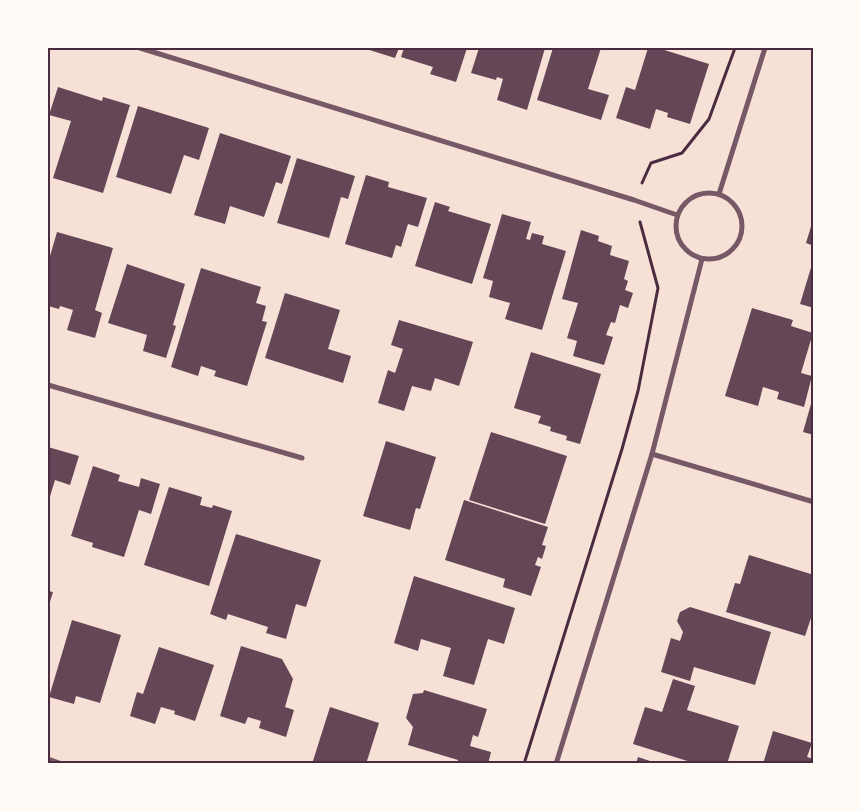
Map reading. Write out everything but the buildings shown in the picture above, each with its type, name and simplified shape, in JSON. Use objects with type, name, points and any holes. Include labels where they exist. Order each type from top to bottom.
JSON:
[{"type":"street","points":[[140,48],[634,200],[677,215]]},
{"type":"street","points":[[719,194],[765,48]]},
{"type":"street","points":[[706,192],[719,194],[730,200],[738,210],[742,222],[741,234],[736,246],[726,254],[714,259],[702,259],[689,253],[680,242],[676,229],[677,215],[684,204],[694,196],[706,192]]},
{"type":"street","points":[[556,764],[652,454],[702,259]]},
{"type":"street","points":[[48,386],[302,458]]},
{"type":"street","points":[[652,454],[814,502]]},
{"type":"street","points":[[48,759],[62,764]]},
{"type":"path","points":[[524,764],[622,450],[638,391],[658,288],[634,200],[652,163],[682,153],[710,119],[735,48]]}]
